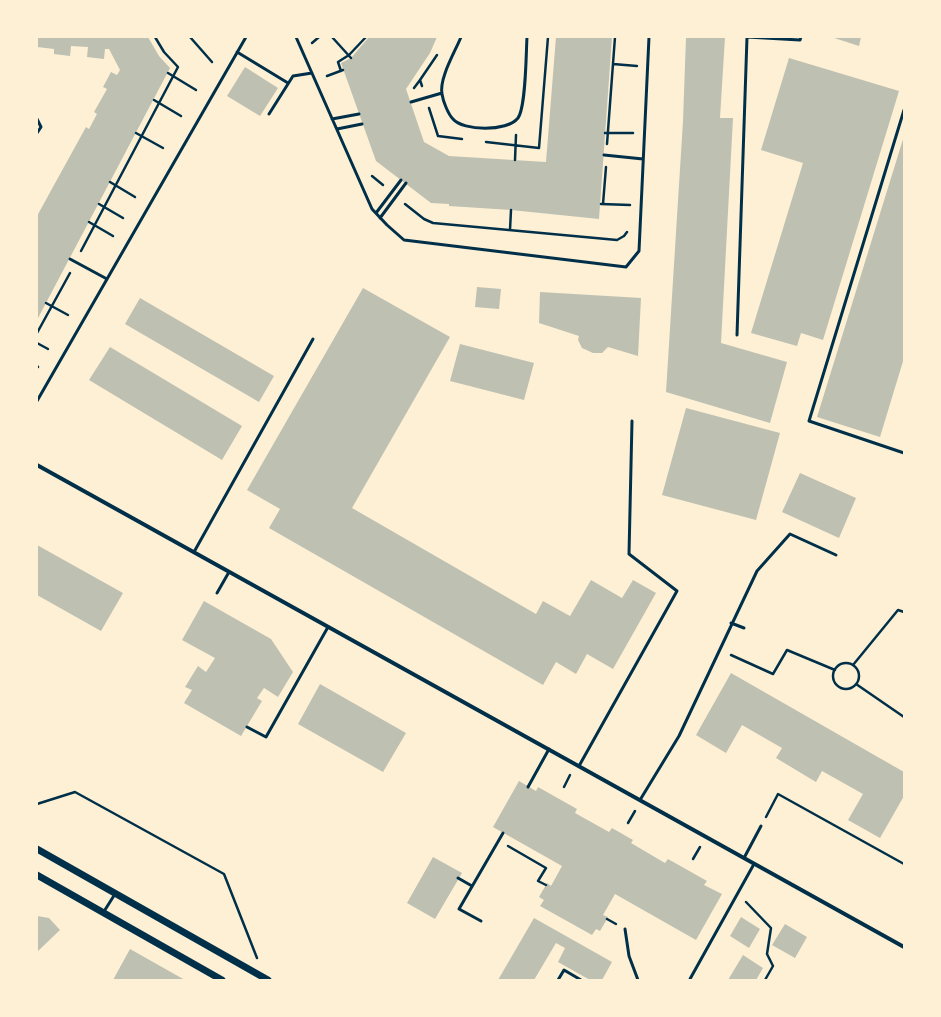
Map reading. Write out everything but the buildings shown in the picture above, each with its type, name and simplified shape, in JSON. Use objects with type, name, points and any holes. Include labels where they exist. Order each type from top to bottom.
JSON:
[{"type":"street","points":[[37,465],[904,947]]},
{"type":"street","points":[[38,851],[115,893],[263,979]]},
{"type":"street","points":[[37,875],[222,980]]},
{"type":"lane","points":[[37,401],[246,37]]},
{"type":"lane","points":[[296,37],[372,209],[404,240],[626,267],[639,251],[649,37]]},
{"type":"lane","points":[[461,37],[443,78],[442,93],[453,119],[462,125],[497,128],[507,126],[518,118],[522,106],[527,37]]},
{"type":"lane","points":[[737,335],[747,37],[800,40],[801,37]]},
{"type":"lane","points":[[237,52],[288,83]]},
{"type":"lane","points":[[269,114],[293,76],[312,73]]},
{"type":"lane","points":[[411,102],[442,93]]},
{"type":"lane","points":[[904,110],[809,421],[904,452]]},
{"type":"lane","points":[[332,119],[359,114]]},
{"type":"lane","points":[[37,119],[41,127],[37,133]]},
{"type":"lane","points":[[337,129],[362,124]]},
{"type":"lane","points":[[605,155],[643,159]]},
{"type":"lane","points":[[376,213],[401,180]]},
{"type":"lane","points":[[380,218],[406,184]]},
{"type":"lane","points":[[70,259],[106,280]]},
{"type":"lane","points":[[194,552],[313,339]]},
{"type":"lane","points":[[579,766],[677,591],[630,554],[632,421]]},
{"type":"lane","points":[[640,800],[679,736],[731,623],[757,571],[790,534],[836,555]]},
{"type":"lane","points":[[218,592],[229,572]]},
{"type":"lane","points":[[731,623],[744,628]]},
{"type":"lane","points":[[247,727],[266,737],[328,627]]},
{"type":"lane","points":[[528,787],[548,749]]},
{"type":"lane","points":[[744,858],[761,826]]},
{"type":"lane","points":[[481,921],[459,909],[503,833]]},
{"type":"lane","points":[[690,979],[754,864]]},
{"type":"lane","points":[[458,878],[472,886]]},
{"type":"lane","points":[[103,913],[115,893]]},
{"type":"lane","points":[[625,929],[629,956],[638,980]]},
{"type":"lane","points":[[558,980],[564,970],[581,980]]},
{"type":"path","points":[[37,333],[178,68],[164,52],[155,37]]},
{"type":"path","points":[[190,37],[212,62]]},
{"type":"path","points":[[332,37],[350,56]]},
{"type":"path","points":[[322,77],[342,70],[338,62],[350,56],[366,37]]},
{"type":"path","points":[[615,37],[612,59],[613,64],[611,70],[602,204],[630,204]]},
{"type":"path","points":[[636,73],[637,59]]},
{"type":"path","points":[[613,64],[637,66]]},
{"type":"path","points":[[168,73],[196,90]]},
{"type":"path","points":[[154,100],[181,116]]},
{"type":"path","points":[[515,160],[518,118]]},
{"type":"path","points":[[632,158],[634,126]]},
{"type":"path","points":[[136,133],[163,148]]},
{"type":"path","points":[[607,133],[633,133]]},
{"type":"path","points":[[371,175],[392,192]]},
{"type":"path","points":[[110,182],[135,197]]},
{"type":"path","points":[[396,196],[416,213],[433,223],[617,240],[624,236],[629,229]]},
{"type":"path","points":[[630,197],[630,211]]},
{"type":"path","points":[[99,204],[123,218]]},
{"type":"path","points":[[510,230],[511,210]]},
{"type":"path","points":[[89,222],[113,236]]},
{"type":"path","points":[[46,303],[68,315]]},
{"type":"path","points":[[37,343],[48,349]]},
{"type":"path","points":[[853,665],[898,610],[904,612]]},
{"type":"path","points":[[730,654],[773,674],[787,650],[835,670]]},
{"type":"path","points":[[845,663],[853,665],[858,672],[858,680],[856,684],[850,688],[841,688],[835,682],[835,670],[845,663]]},
{"type":"path","points":[[856,684],[904,717]]},
{"type":"path","points":[[37,804],[75,792],[224,874],[257,955],[263,979]]},
{"type":"path","points":[[761,826],[778,794],[904,864]]},
{"type":"path","points":[[498,841],[546,868],[538,881],[546,885]]},
{"type":"path","points":[[737,894],[771,928],[767,954],[773,966],[765,980]]}]
